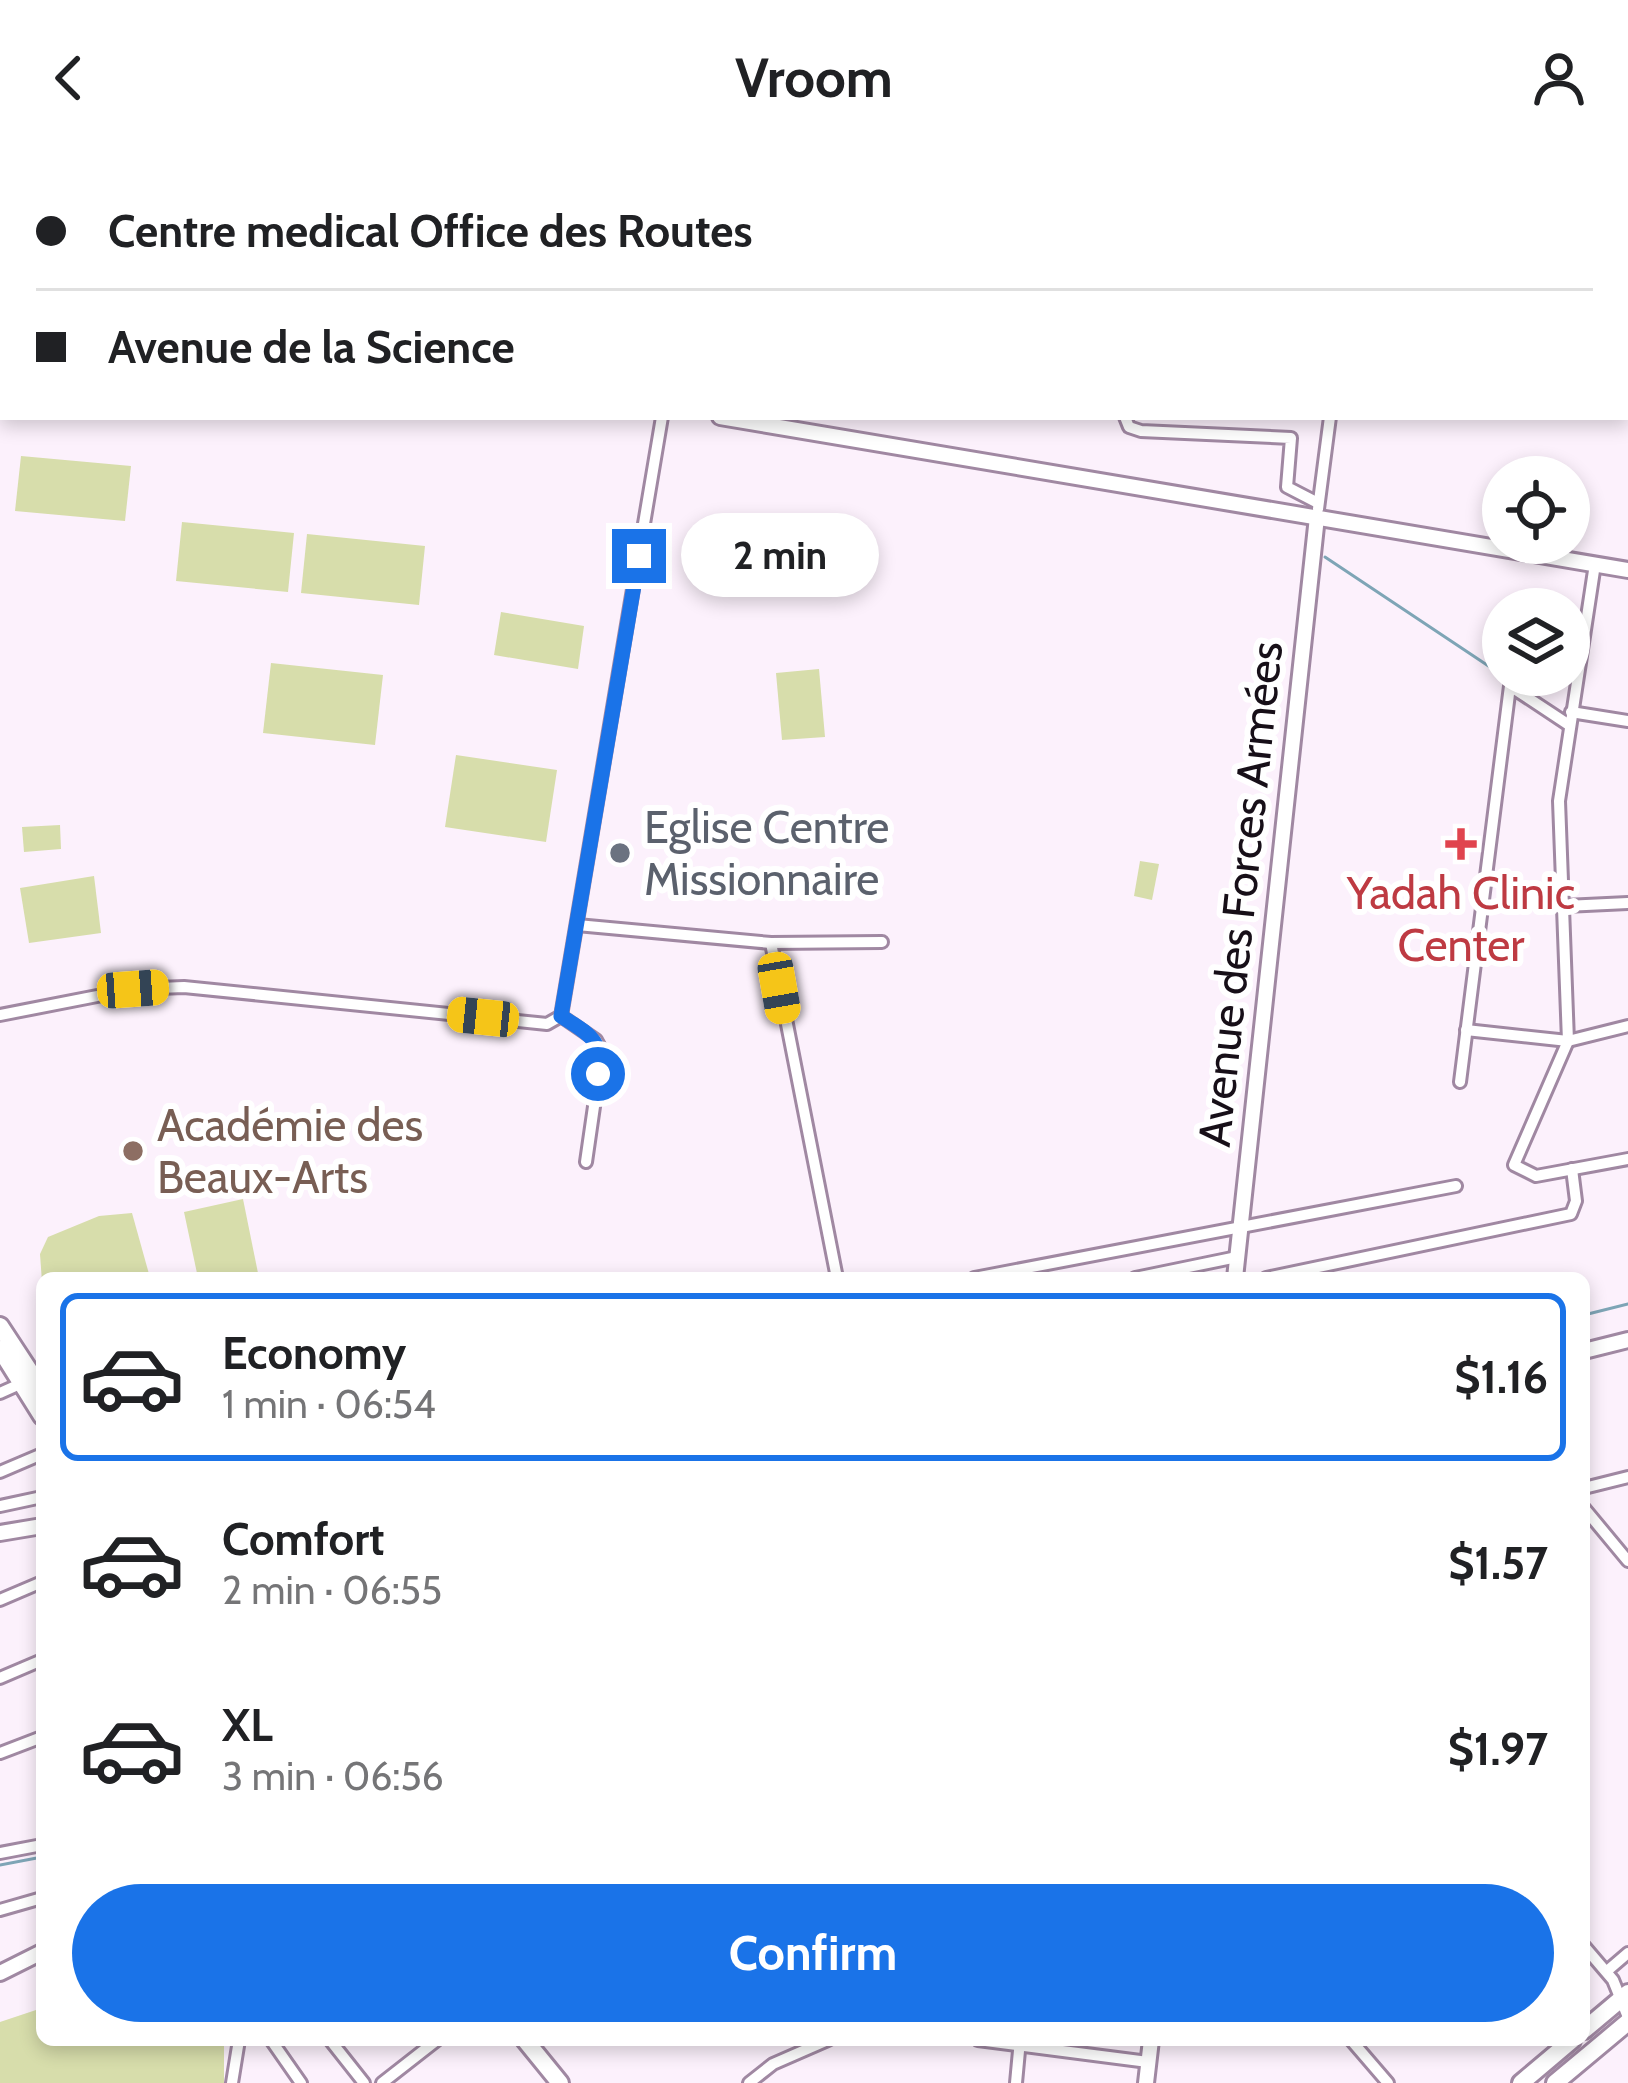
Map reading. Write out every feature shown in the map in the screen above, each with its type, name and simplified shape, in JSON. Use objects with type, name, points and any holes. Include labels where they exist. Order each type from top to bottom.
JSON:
[{"type":"main road","points":[[0,1326],[36,1381]]},
{"type":"main road","points":[[0,1349],[36,1407]]},
{"type":"main road","points":[[1590,2027],[1626,2008]]},
{"type":"main road","points":[[1555,2083],[1626,2008]]},
{"type":"main road","points":[[530,2046],[560,2083]]},
{"type":"main road","points":[[543,2046],[574,2083]]},
{"type":"main road","points":[[1521,2083],[1566,2046]]},
{"type":"street","points":[[561,1016],[661,420]]},
{"type":"street","points":[[739,420],[1317,510],[1628,570]]},
{"type":"street","points":[[1127,420],[1134,430],[1291,438],[1287,487],[1317,510]]},
{"type":"street","points":[[1317,510],[1330,420]]},
{"type":"street","name":"Avenue des Forces Armées","points":[[1236,1272],[1317,510]]},
{"type":"street","points":[[1595,564],[1559,801],[1568,1041],[1514,1166],[1524,1174],[1628,1159]]},
{"type":"street","points":[[1460,1082],[1510,686],[1570,718],[1628,721]]},
{"type":"street","points":[[1565,906],[1628,903]]},
{"type":"street","points":[[577,925],[771,943],[882,943]]},
{"type":"street","points":[[771,943],[836,1272]]},
{"type":"street","points":[[0,1016],[133,989],[184,987],[547,1024],[561,1016]]},
{"type":"street","points":[[561,1016],[596,1040],[602,1051],[586,1162]]},
{"type":"street","points":[[1466,1030],[1568,1041],[1628,1026]]},
{"type":"street","points":[[1295,1272],[1571,1214],[1576,1201],[1572,1169]]},
{"type":"street","points":[[1005,1272],[1456,1186]]},
{"type":"street","points":[[1164,1272],[1238,1257]]},
{"type":"street","points":[[1590,1350],[1628,1340]]},
{"type":"street","points":[[0,1393],[20,1384]]},
{"type":"street","points":[[0,1472],[36,1457]]},
{"type":"street","points":[[1590,1486],[1628,1477]]},
{"type":"street","points":[[0,1505],[36,1498]]},
{"type":"street","points":[[1590,1515],[1628,1561]]},
{"type":"street","points":[[0,1534],[36,1527]]},
{"type":"street","points":[[0,1600],[36,1585]]},
{"type":"street","points":[[0,1678],[36,1663]]},
{"type":"street","points":[[0,1754],[36,1739]]},
{"type":"street","points":[[0,1852],[36,1846]]},
{"type":"street","points":[[0,1910],[36,1900]]},
{"type":"street","points":[[1590,1953],[1607,1971],[1626,2008]]},
{"type":"street","points":[[1607,1971],[1628,1953]]},
{"type":"street","points":[[0,1973],[36,1955]]},
{"type":"street","points":[[232,2083],[238,2046]]},
{"type":"street","points":[[275,2046],[301,2083]]},
{"type":"street","points":[[335,2046],[364,2083]]},
{"type":"street","points":[[382,2083],[429,2046]]},
{"type":"street","points":[[749,2083],[773,2063],[814,2046]]},
{"type":"street","points":[[1016,2083],[1020,2046]]},
{"type":"street","points":[[1046,2046],[1148,2062]]},
{"type":"street","points":[[1146,2083],[1150,2046]]},
{"type":"street","points":[[1356,2046],[1388,2083]]},
{"type":"green space","points":[[21,456],[131,466],[125,521],[15,511]]},
{"type":"green space","points":[[182,522],[294,533],[288,592],[176,581]]},
{"type":"green space","points":[[307,534],[425,546],[419,605],[301,593]]},
{"type":"green space","points":[[501,612],[584,626],[578,669],[494,655]]},
{"type":"green space","points":[[271,663],[383,675],[375,745],[263,733]]},
{"type":"green space","points":[[819,669],[825,737],[782,740],[776,673]]},
{"type":"green space","points":[[456,755],[557,770],[546,842],[445,827]]},
{"type":"green space","points":[[60,825],[61,849],[24,852],[22,827]]},
{"type":"green space","points":[[1140,861],[1159,864],[1152,900],[1134,896]]},
{"type":"green space","points":[[94,876],[101,933],[29,943],[20,888]]},
{"type":"green space","points":[[243,1199],[258,1272],[197,1272],[184,1212]]},
{"type":"green space","points":[[132,1213],[148,1272],[41,1272],[40,1254],[48,1237],[99,1216]]},
{"type":"green space","points":[[36,2010],[36,2046],[224,2046],[224,2083],[0,2083],[0,2022]]},
{"type":"waterway","points":[[1325,557],[1482,662]]},
{"type":"waterway","points":[[1590,1314],[1628,1304]]},
{"type":"waterway","points":[[0,1865],[36,1858]]},
{"type":"place","name":"Yadah Clinic Center","points":[[1461,844]]},
{"type":"place","name":"Eglise Centre Missionnaire","points":[[620,853]]},
{"type":"place","name":"Académie des Beaux-Arts","points":[[133,1151]]},
{"type":"route","points":[[598,1074],[602,1051],[596,1040],[561,1016],[639,556]]}]
